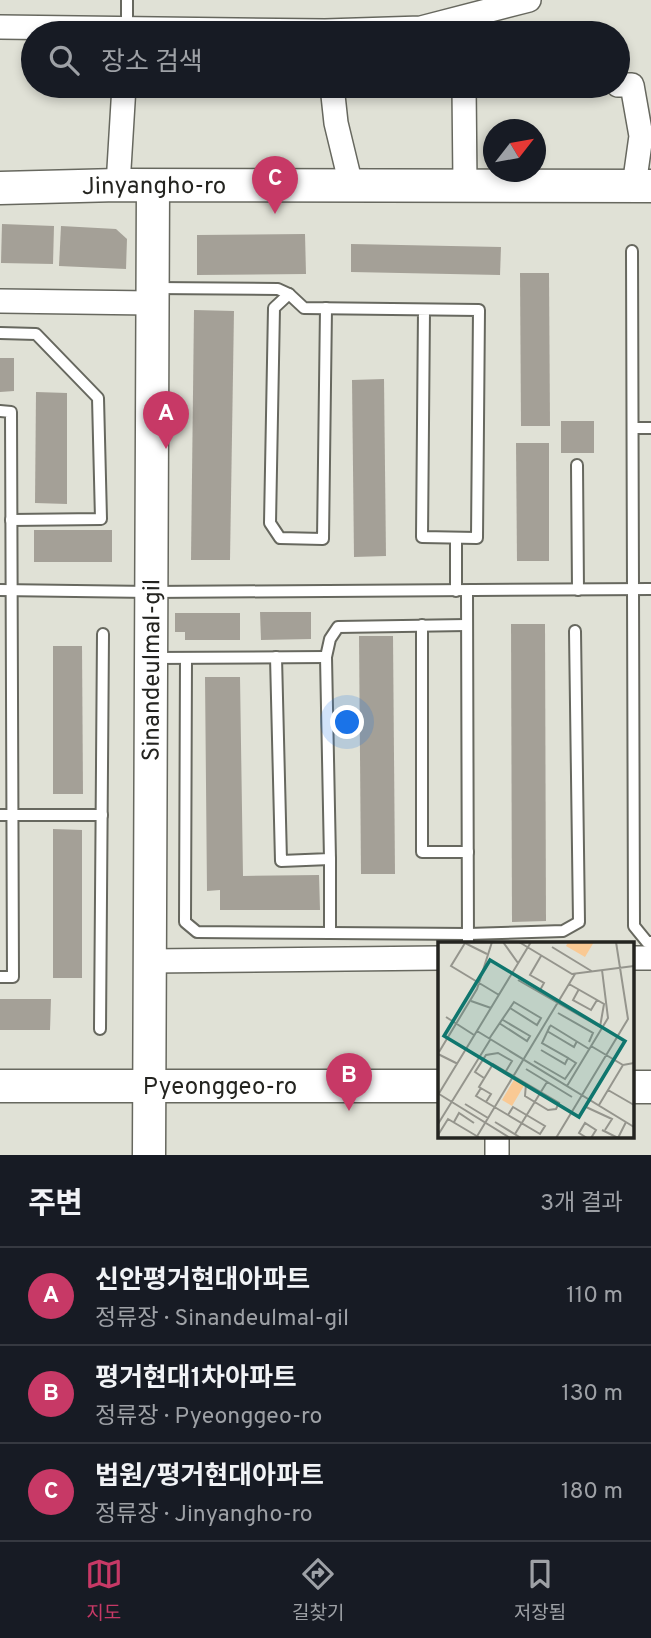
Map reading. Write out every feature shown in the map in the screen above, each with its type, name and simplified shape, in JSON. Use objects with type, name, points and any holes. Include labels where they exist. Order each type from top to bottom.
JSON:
[{"type":"street","points":[[464,17],[529,0]]},
{"type":"street","points":[[0,27],[21,28]]},
{"type":"street","points":[[630,85],[641,136],[643,186]]},
{"type":"street","points":[[118,185],[123,98]]},
{"type":"street","points":[[333,98],[336,123],[351,185]]},
{"type":"street","points":[[464,98],[465,184]]},
{"type":"street","name":"Jinyangho-ro","points":[[0,188],[118,185],[643,186]]},
{"type":"street","name":"Sinandeulmal-gil","points":[[149,1155],[153,186]]},
{"type":"street","points":[[0,301],[151,295]]},
{"type":"street","points":[[149,961],[438,958]]},
{"type":"street","name":"Pyeonggeo-ro","points":[[0,1086],[438,1086]]},
{"type":"lane","points":[[127,0],[127,21]]},
{"type":"lane","points":[[632,251],[634,926],[647,942],[651,942]]},
{"type":"lane","points":[[151,295],[278,289],[304,308],[479,310],[477,538],[422,537],[424,310]]},
{"type":"lane","points":[[289,295],[274,308],[270,523],[280,538],[323,539],[326,308]]},
{"type":"lane","points":[[0,333],[36,334],[98,398],[101,519],[11,520]]},
{"type":"lane","points":[[0,411],[11,412],[6,695],[13,815],[13,977],[0,977]]},
{"type":"lane","points":[[633,428],[651,428]]},
{"type":"lane","points":[[577,465],[578,590]]},
{"type":"lane","points":[[456,538],[467,625],[468,939]]},
{"type":"lane","points":[[6,590],[150,592],[651,589]]},
{"type":"lane","points":[[422,625],[422,852],[468,852]]},
{"type":"lane","points":[[330,933],[327,657],[330,639],[338,627],[467,625]]},
{"type":"lane","points":[[186,658],[185,922],[197,932],[330,933],[468,939],[563,931],[579,922],[575,631]]},
{"type":"lane","points":[[100,1029],[103,634]]},
{"type":"lane","points":[[276,657],[281,861],[330,859]]},
{"type":"lane","points":[[150,658],[327,657]]},
{"type":"lane","points":[[0,815],[102,815]]},
{"type":"lane","points":[[0,894],[13,894]]},
{"type":"building","points":[[2,224],[54,226],[53,264],[1,263]]},
{"type":"building","points":[[61,226],[116,229],[127,239],[126,269],[59,266]]},
{"type":"building","points":[[305,234],[306,274],[197,275],[197,235]]},
{"type":"building","points":[[351,244],[501,247],[500,275],[351,272]]},
{"type":"building","points":[[520,273],[549,273],[550,426],[521,426]]},
{"type":"building","points":[[194,310],[234,311],[230,560],[191,560]]},
{"type":"building","points":[[0,358],[14,358],[14,391],[0,392]]},
{"type":"building","points":[[384,379],[386,556],[354,557],[352,380]]},
{"type":"building","points":[[36,392],[67,393],[67,504],[35,503]]},
{"type":"building","points":[[561,421],[594,421],[594,453],[561,453]]},
{"type":"building","points":[[516,443],[549,443],[549,561],[517,561]]},
{"type":"building","points":[[34,530],[112,530],[112,562],[34,562]]},
{"type":"building","points":[[260,612],[311,612],[311,639],[261,640]]},
{"type":"building","points":[[175,613],[240,613],[240,640],[185,640],[185,632],[175,632]]},
{"type":"building","points":[[511,624],[545,624],[546,921],[512,922]]},
{"type":"building","points":[[359,636],[393,636],[395,874],[361,874]]},
{"type":"building","points":[[53,646],[82,646],[83,794],[53,794]]},
{"type":"building","points":[[205,677],[240,677],[243,876],[319,875],[320,910],[220,910],[220,890],[207,891]]},
{"type":"building","points":[[53,829],[82,830],[82,978],[53,978]]},
{"type":"building","points":[[0,999],[51,999],[50,1030],[0,1030]]},
{"type":"place","name":"법원/평거현대아파트","points":[[275,214]]},
{"type":"place","name":"신안평거현대아파트","points":[[166,449]]},
{"type":"place","name":"평거현대1차아파트","points":[[349,1111]]}]
